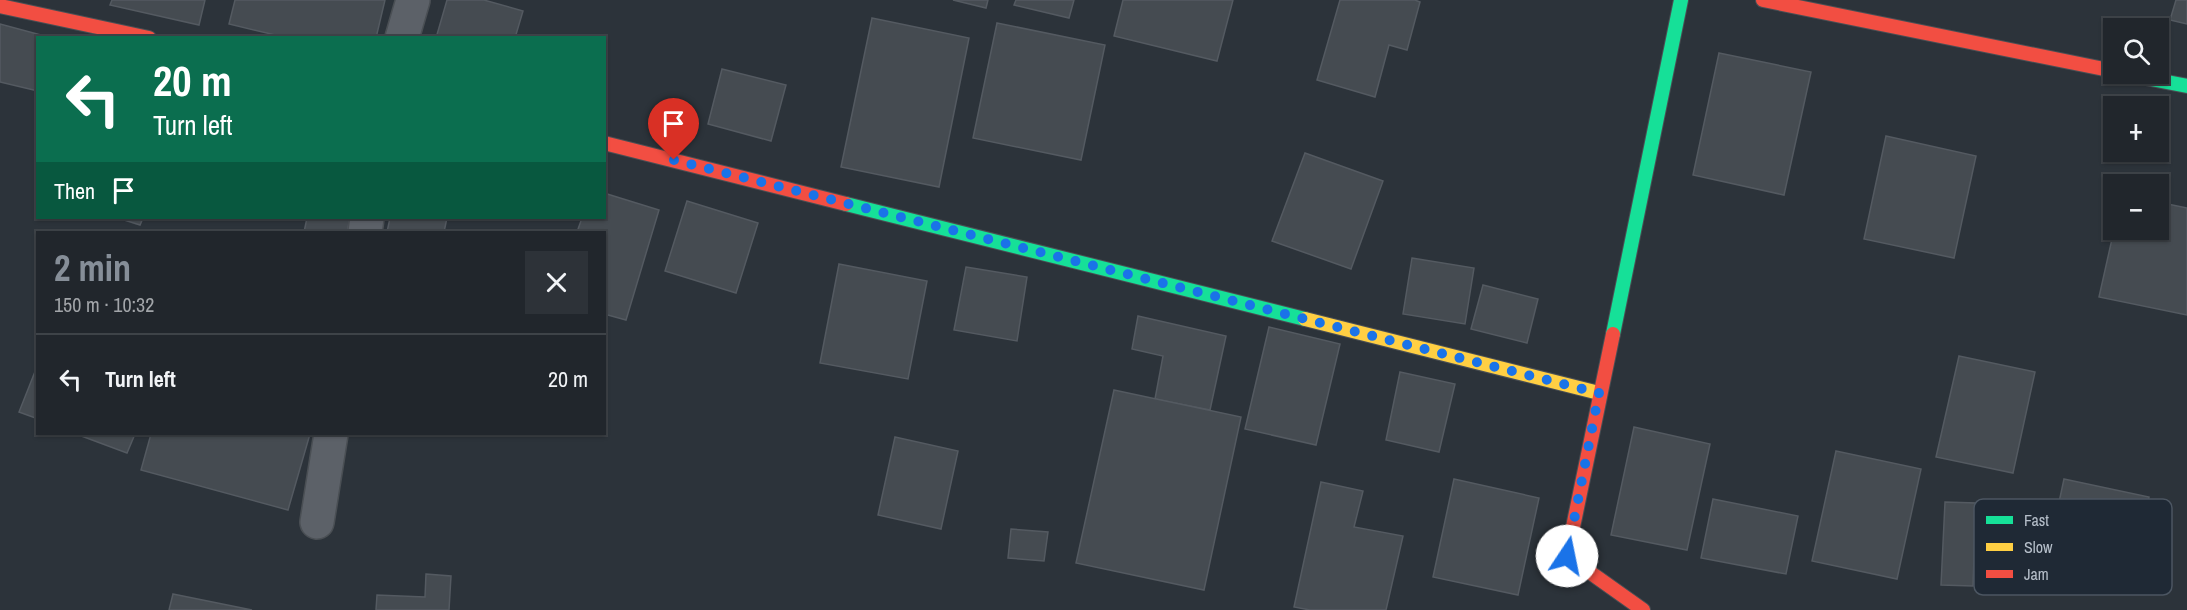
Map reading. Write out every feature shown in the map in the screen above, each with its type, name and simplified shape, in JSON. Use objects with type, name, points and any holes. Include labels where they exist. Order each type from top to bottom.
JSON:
[{"type":"street","points":[[403,36],[413,0]]},
{"type":"street","points":[[1643,610],[1567,556],[1681,0]]},
{"type":"street","points":[[1763,0],[2103,69]]},
{"type":"street","points":[[0,6],[140,36]]},
{"type":"street","points":[[2169,83],[2187,86]]},
{"type":"street","points":[[606,144],[1599,393]]},
{"type":"street","points":[[317,522],[332,435]]},
{"type":"building","points":[[112,0],[205,0],[199,25],[110,5]]},
{"type":"building","points":[[235,0],[385,0],[376,36],[280,36],[229,24]]},
{"type":"building","points":[[447,0],[484,0],[523,11],[516,36],[437,36]]},
{"type":"building","points":[[953,0],[988,0],[986,8]]},
{"type":"building","points":[[1016,0],[1074,0],[1069,18],[1014,5]]},
{"type":"building","points":[[1123,0],[1233,0],[1217,61],[1114,36]]},
{"type":"building","points":[[1340,0],[1415,0],[1420,2],[1407,50],[1389,45],[1375,97],[1317,80]]},
{"type":"building","points":[[2176,0],[2187,0],[2187,24],[2170,20]]},
{"type":"building","points":[[872,18],[969,38],[939,187],[841,167]]},
{"type":"building","points":[[997,23],[1105,45],[1081,160],[973,138]]},
{"type":"building","points":[[0,24],[45,36],[36,36],[36,91],[0,82]]},
{"type":"building","points":[[1719,53],[1811,72],[1784,195],[1693,175]]},
{"type":"building","points":[[722,69],[786,85],[771,141],[708,124]]},
{"type":"building","points":[[1886,136],[1976,156],[1954,258],[1864,239]]},
{"type":"building","points":[[1305,153],[1383,181],[1351,269],[1272,241]]},
{"type":"building","points":[[606,194],[659,210],[626,320],[606,315],[606,231],[577,231],[582,219],[606,219]]},
{"type":"building","points":[[687,201],[758,223],[736,293],[665,271]]},
{"type":"building","points":[[2169,204],[2187,208],[2187,315],[2099,297],[2112,240],[2169,240]]},
{"type":"building","points":[[121,219],[143,219],[140,225]]},
{"type":"building","points":[[307,219],[350,219],[347,231],[304,231]]},
{"type":"building","points":[[390,219],[447,219],[444,231],[387,231]]},
{"type":"building","points":[[1412,258],[1474,268],[1465,324],[1403,314]]},
{"type":"building","points":[[839,264],[927,281],[908,379],[820,363]]},
{"type":"building","points":[[966,267],[1027,277],[1017,341],[954,330]]},
{"type":"building","points":[[1483,285],[1538,299],[1527,343],[1471,329]]},
{"type":"building","points":[[1138,316],[1226,336],[1210,410],[1155,399],[1163,356],[1132,349]]},
{"type":"building","points":[[1269,327],[1340,344],[1316,445],[1245,429]]},
{"type":"building","points":[[1959,356],[2035,372],[2013,473],[1936,457]]},
{"type":"building","points":[[36,369],[36,418],[19,412]]},
{"type":"building","points":[[1400,372],[1455,384],[1439,452],[1386,440]]},
{"type":"building","points":[[1114,390],[1241,417],[1204,590],[1076,563]]},
{"type":"building","points":[[1634,427],[1710,444],[1687,550],[1611,535]]},
{"type":"building","points":[[79,435],[135,435],[127,453]]},
{"type":"building","points":[[151,435],[310,435],[288,510],[141,470]]},
{"type":"building","points":[[895,437],[958,451],[941,529],[878,515]]},
{"type":"building","points":[[1836,451],[1921,469],[1897,579],[1812,561]]},
{"type":"building","points":[[1454,479],[1539,498],[1518,595],[1433,577]]},
{"type":"building","points":[[2064,479],[2149,497],[2149,499],[2060,499]]},
{"type":"building","points":[[1321,482],[1363,491],[1354,527],[1403,536],[1386,610],[1310,610],[1294,607]]},
{"type":"building","points":[[1713,499],[1798,516],[1786,574],[1701,558]]},
{"type":"building","points":[[1945,502],[1974,503],[1973,586],[1941,585]]},
{"type":"building","points":[[1011,529],[1048,532],[1044,561],[1008,558]]},
{"type":"building","points":[[426,574],[451,576],[449,610],[376,610],[377,595],[425,597]]},
{"type":"building","points":[[173,594],[252,610],[169,610]]},
{"type":"traffic: fast","points":[[1613,334],[1681,0]]},
{"type":"traffic: fast","points":[[2169,83],[2187,86]]},
{"type":"traffic: fast","points":[[846,204],[1305,319]]},
{"type":"traffic: slow","points":[[1305,319],[1599,393]]},
{"type":"traffic: jam","points":[[1763,0],[2103,69]]},
{"type":"traffic: jam","points":[[0,6],[140,36]]},
{"type":"traffic: jam","points":[[606,144],[846,204]]},
{"type":"traffic: jam","points":[[1613,334],[1567,556],[1643,610]]},
{"type":"route","points":[[674,160],[1599,393],[1567,556]]}]
